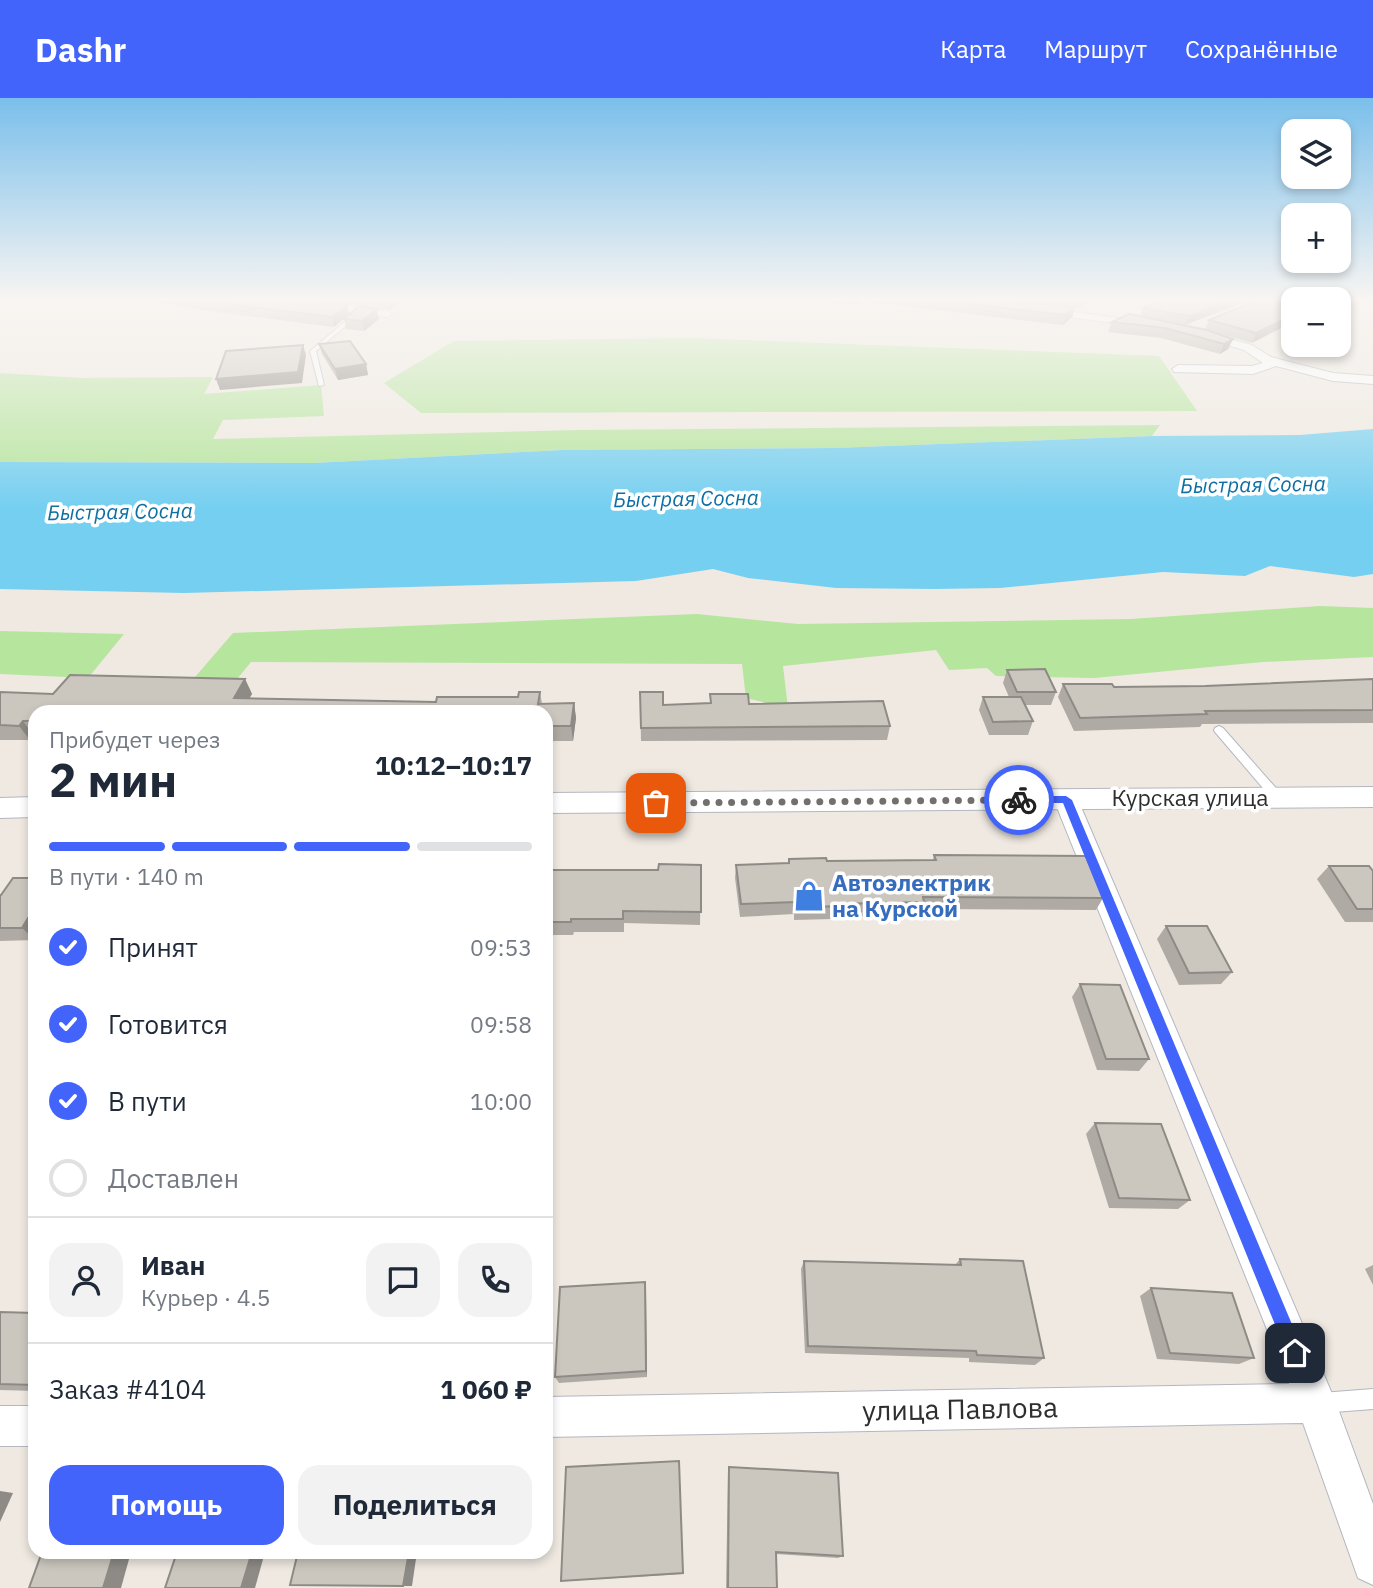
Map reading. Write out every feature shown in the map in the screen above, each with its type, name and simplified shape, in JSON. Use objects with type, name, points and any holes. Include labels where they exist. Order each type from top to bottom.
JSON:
[{"type":"street","points":[[1309,371],[1334,377],[1373,380]]},
{"type":"street","name":"Курская улица","points":[[553,803],[1373,797]]},
{"type":"street","points":[[1066,800],[1316,1403],[1373,1563]]},
{"type":"street","points":[[0,808],[28,807]]},
{"type":"street","name":"улица Павлова","points":[[553,1417],[1316,1403]]},
{"type":"street","points":[[0,1426],[28,1426]]},
{"type":"lane","points":[[318,371],[321,385]]},
{"type":"lane","points":[[1219,730],[1278,798]]},
{"type":"lane","name":"улица Павлова","points":[[1316,1403],[1373,1399]]},
{"type":"green space","points":[[405,371],[1169,371],[1197,411],[421,413],[384,383]]},
{"type":"green space","points":[[0,373],[81,378],[213,377],[204,394],[321,385],[324,416],[223,420],[213,439],[578,430],[1160,425],[1152,436],[835,448],[562,450],[314,463],[0,462]]},
{"type":"green space","points":[[1320,606],[1373,608],[1373,657],[1263,662],[1094,678],[996,676],[987,668],[949,670],[936,650],[783,666],[788,708],[746,698],[742,664],[251,662],[233,684],[189,684],[233,633],[697,614],[798,624],[1131,619]]},
{"type":"green space","points":[[0,631],[124,634],[88,678],[0,674]]},
{"type":"water","name":"Быстрая Сосна","points":[[1373,429],[1373,574],[1354,577],[1270,566],[1245,576],[1163,572],[1000,588],[836,588],[748,578],[713,569],[636,581],[184,593],[0,589],[0,462],[314,463],[562,450],[835,448],[1152,436],[1300,435]]},
{"type":"building","points":[[219,371],[298,371],[298,372],[216,379]]},
{"type":"building","points":[[1045,669],[1056,692],[1017,692],[1007,670]]},
{"type":"building","points":[[70,675],[245,679],[234,698],[436,702],[437,697],[518,697],[519,692],[540,692],[538,704],[574,703],[571,726],[553,726],[553,705],[28,705],[28,721],[23,721],[19,726],[0,725],[0,692],[53,694]]},
{"type":"building","points":[[1373,679],[1373,710],[1205,711],[1207,714],[1080,718],[1063,684],[1112,684],[1114,687],[1205,686]]},
{"type":"building","points":[[640,692],[663,692],[663,705],[711,703],[710,694],[748,694],[749,704],[883,701],[890,726],[641,728]]},
{"type":"building","points":[[983,697],[1021,697],[1033,721],[993,722]]},
{"type":"building","points":[[934,855],[1086,856],[1103,898],[923,897],[924,902],[835,904],[836,906],[797,908],[796,902],[741,904],[736,865],[789,863],[789,859],[826,858],[827,861],[936,860]]},
{"type":"building","points":[[659,864],[701,865],[701,912],[623,911],[623,919],[571,919],[571,922],[553,922],[553,870],[658,870]]},
{"type":"building","points":[[1329,866],[1369,866],[1373,871],[1373,909],[1357,909]]},
{"type":"building","points":[[13,878],[28,878],[28,918],[22,928],[0,928],[1,895]]},
{"type":"building","points":[[1166,926],[1207,926],[1232,972],[1189,973]]},
{"type":"building","points":[[1080,984],[1120,985],[1149,1059],[1106,1059]]},
{"type":"building","points":[[1095,1123],[1161,1124],[1190,1200],[1119,1198]]},
{"type":"building","points":[[960,1259],[1023,1261],[1044,1358],[977,1355],[976,1351],[808,1346],[804,1261],[961,1265]]},
{"type":"building","points":[[645,1282],[646,1371],[555,1377],[560,1287]]},
{"type":"building","points":[[1151,1288],[1232,1293],[1254,1358],[1170,1353]]},
{"type":"building","points":[[0,1312],[28,1313],[28,1385],[0,1384]]},
{"type":"building","points":[[679,1461],[683,1573],[561,1581],[566,1467]]},
{"type":"building","points":[[729,1467],[838,1473],[843,1556],[776,1552],[777,1588],[728,1588]]},
{"type":"building","points":[[39,1559],[112,1559],[103,1588],[29,1588]]},
{"type":"building","points":[[175,1559],[250,1559],[241,1588],[165,1588]]},
{"type":"building","points":[[296,1559],[408,1559],[403,1586],[290,1585]]},
{"type":"way so far","points":[[656,803],[1019,800]]},
{"type":"place","name":"Автоэлектрик на Курской","points":[[809,896]]},
{"type":"route","points":[[1019,800],[1066,800],[1295,1353]]}]
